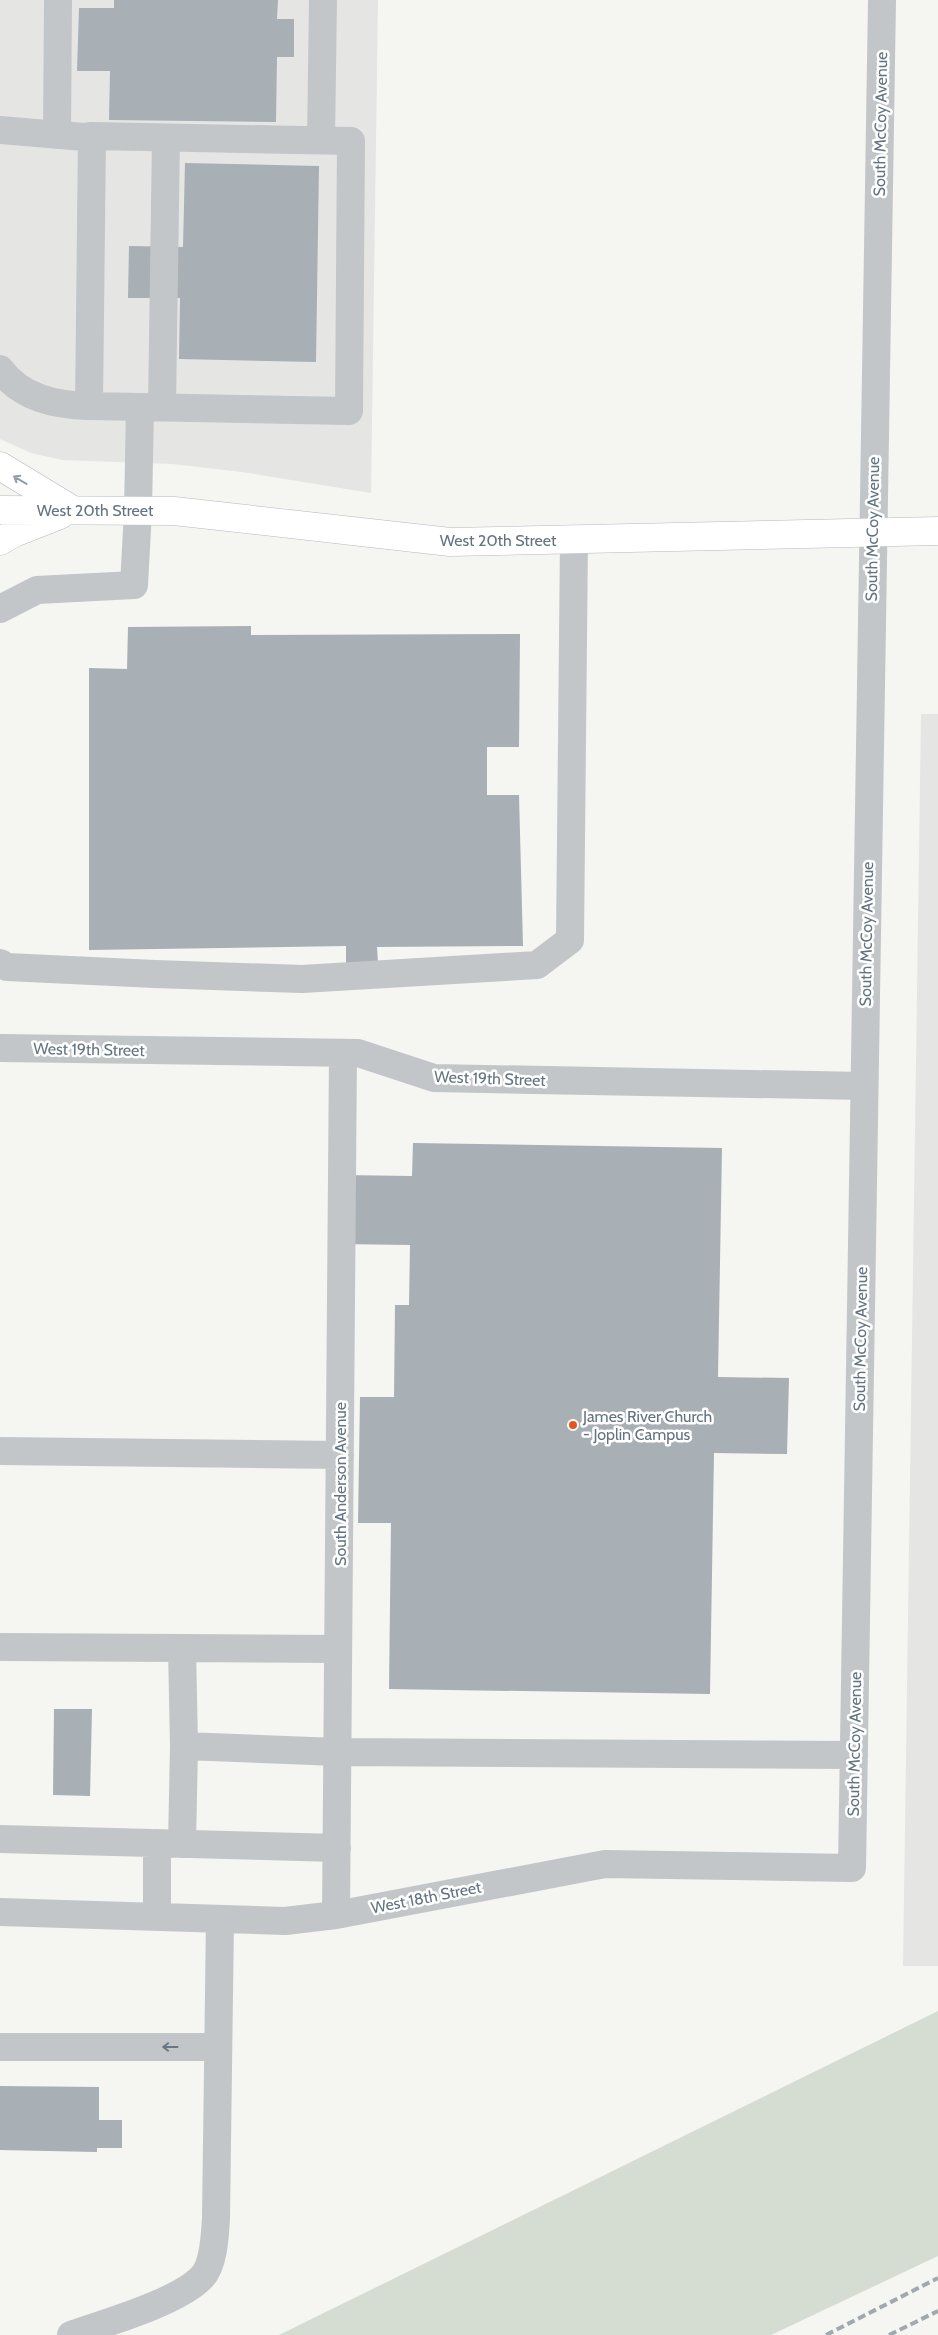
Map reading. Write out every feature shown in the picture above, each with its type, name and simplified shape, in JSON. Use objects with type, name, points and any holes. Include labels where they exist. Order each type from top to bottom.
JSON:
[{"type":"main road","points":[[0,466],[72,510]]},
{"type":"main road","name":"West 20th Street","points":[[0,510],[174,511],[450,542],[938,531]]},
{"type":"main road","points":[[0,542],[14,533],[72,510]]},
{"type":"street","points":[[57,135],[58,0]]},
{"type":"street","points":[[321,140],[323,0]]},
{"type":"street","name":"South McCoy Avenue","points":[[852,1868],[882,0]]},
{"type":"street","points":[[0,130],[57,135],[351,141],[349,411],[63,405],[47,402],[16,386],[0,370]]},
{"type":"street","points":[[89,406],[92,136]]},
{"type":"street","points":[[0,609],[37,590],[134,585],[138,511],[151,407],[166,138]]},
{"type":"street","points":[[0,963],[7,967],[302,979],[537,965],[570,940],[574,539]]},
{"type":"street","name":"West 19th Street","points":[[0,1048],[358,1053],[434,1078],[864,1086]]},
{"type":"street","name":"South Anderson Avenue","points":[[336,1915],[342,1053]]},
{"type":"street","points":[[0,1451],[340,1454]]},
{"type":"street","points":[[0,1647],[338,1650]]},
{"type":"street","points":[[157,1917],[184,1746],[182,1648]]},
{"type":"street","points":[[184,1746],[337,1752],[854,1755]]},
{"type":"street","points":[[0,1839],[337,1848]]},
{"type":"street","name":"West 18th Street","points":[[0,1912],[285,1921],[336,1915],[605,1864],[852,1868]]},
{"type":"street","points":[[71,2335],[176,2296],[203,2277],[213,2251],[216,2218],[220,1919]]},
{"type":"street","points":[[0,2047],[218,2047]]},
{"type":"shaded area","points":[[0,0],[378,0],[371,493],[242,472],[172,464],[62,460],[31,453],[0,439]]},
{"type":"shaded area","points":[[921,714],[938,714],[938,1966],[903,1966]]},
{"type":"shaded area","points":[[938,2011],[938,2256],[771,2335],[279,2335]]},
{"type":"building","points":[[114,0],[278,0],[277,19],[294,19],[294,57],[277,57],[276,122],[109,120],[110,71],[77,71],[79,8],[114,8]]},
{"type":"building","points":[[185,163],[319,166],[316,362],[179,359],[180,298],[128,298],[129,246],[183,247]]},
{"type":"building","points":[[251,626],[251,635],[520,634],[519,747],[487,747],[487,795],[519,795],[523,946],[377,947],[378,963],[346,963],[346,946],[89,950],[89,668],[127,669],[128,627]]},
{"type":"building","name":"James River Church - Joplin Campus","points":[[413,1143],[722,1148],[718,1377],[789,1378],[787,1454],[714,1453],[710,1694],[389,1689],[391,1523],[358,1523],[360,1397],[394,1397],[395,1305],[409,1305],[410,1245],[340,1244],[341,1175],[412,1176]]},
{"type":"building","points":[[54,1709],[92,1709],[90,1796],[53,1795]]},
{"type":"building","points":[[0,2086],[99,2087],[99,2120],[122,2120],[122,2148],[97,2148],[97,2152],[0,2150]]},
{"type":"railway","points":[[826,2335],[938,2278]]},
{"type":"railway","points":[[889,2335],[938,2311]]},
{"type":"place","name":"James River Church - Joplin Campus","points":[[573,1425]]}]
